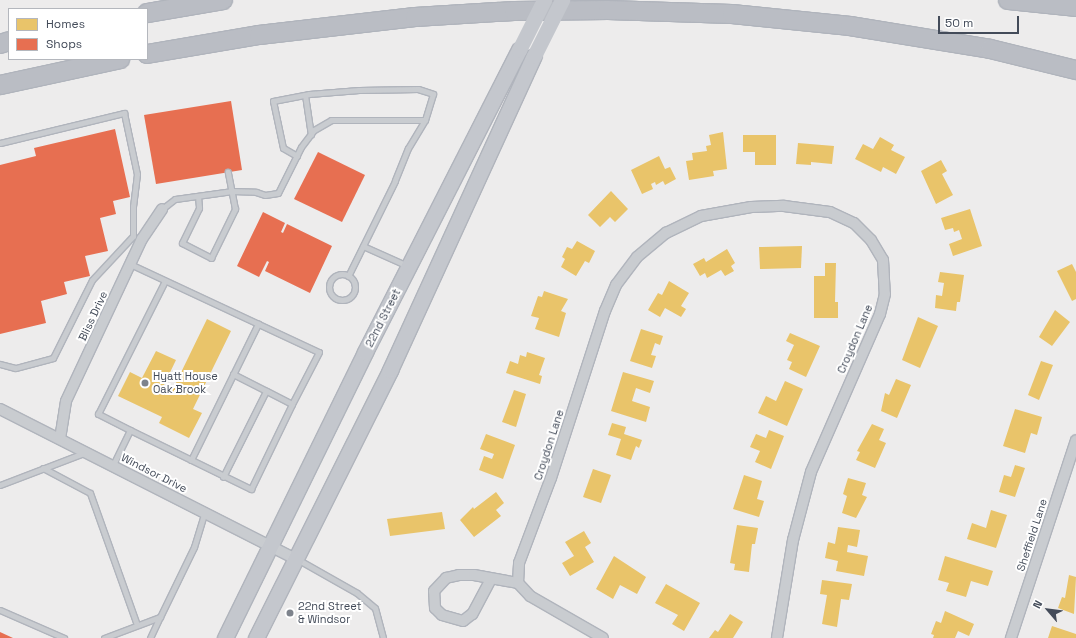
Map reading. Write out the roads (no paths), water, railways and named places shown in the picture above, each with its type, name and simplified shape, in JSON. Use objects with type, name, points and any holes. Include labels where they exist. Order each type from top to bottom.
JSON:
[{"type":"highway","points":[[148,13],[223,0]]},
{"type":"highway","points":[[1008,0],[1076,7]]},
{"type":"highway","points":[[148,54],[259,35],[407,18],[514,11],[615,10],[732,14],[850,26],[990,49],[1076,70]]},
{"type":"highway","points":[[0,85],[115,60]]},
{"type":"main road","name":"22nd Street","points":[[225,638],[409,266],[544,0]]},
{"type":"main road","points":[[256,638],[390,370],[534,56],[562,0]]},
{"type":"street","name":"Croydon Lane","points":[[518,583],[519,563],[551,478],[605,311],[616,285],[637,257],[666,233],[701,216],[745,208],[784,206],[830,212],[854,223],[871,240],[883,260],[885,294],[880,314],[811,472],[793,540],[777,638]]},
{"type":"street","name":"Bliss Drive","points":[[60,439],[66,401],[130,264],[138,238],[162,209]]},
{"type":"street","name":"Windsor Drive","points":[[0,409],[272,545],[296,559]]},
{"type":"street","name":"Sheffield Lane","points":[[1011,638],[1076,440]]},
{"type":"street","points":[[491,579],[472,614],[463,621],[442,615],[435,608],[434,591],[446,578],[459,574],[518,583],[530,596],[603,638]]},
{"type":"lane","points":[[297,156],[283,148],[274,101],[305,94],[359,90],[418,89],[433,94],[424,120],[408,148],[395,181],[348,276]]},
{"type":"lane","points":[[305,94],[311,135]]},
{"type":"lane","points":[[0,143],[124,113],[136,174],[133,206],[138,238],[92,280],[52,358],[14,368],[0,364]]},
{"type":"lane","points":[[162,209],[175,199],[232,191],[256,192],[265,195],[278,193],[297,156],[311,135],[331,120],[424,120]]},
{"type":"lane","points":[[198,196],[199,208],[182,243],[211,258],[235,209],[228,172]]},
{"type":"lane","points":[[363,246],[409,266]]},
{"type":"lane","points":[[130,264],[319,352],[251,489],[223,477],[98,414],[165,281]]},
{"type":"lane","points":[[340,274],[348,276],[354,282],[353,295],[345,300],[336,298],[329,288],[332,279],[340,274]]},
{"type":"lane","points":[[191,460],[258,324]]},
{"type":"lane","points":[[233,374],[292,404]]},
{"type":"lane","points":[[223,477],[266,390]]},
{"type":"lane","points":[[113,465],[130,430]]},
{"type":"lane","points":[[0,485],[87,452]]},
{"type":"lane","points":[[43,468],[90,493],[137,625]]},
{"type":"lane","points":[[150,638],[194,546],[205,512]]},
{"type":"lane","points":[[296,559],[357,592],[375,608],[383,638]]},
{"type":"lane","points":[[0,610],[64,638]]},
{"type":"lane","points":[[104,638],[160,617]]},
{"type":"place","name":"Hyatt House Oak Brook","points":[[145,383]]},
{"type":"place","name":"22nd Street & Windsor","points":[[290,613]]}]
